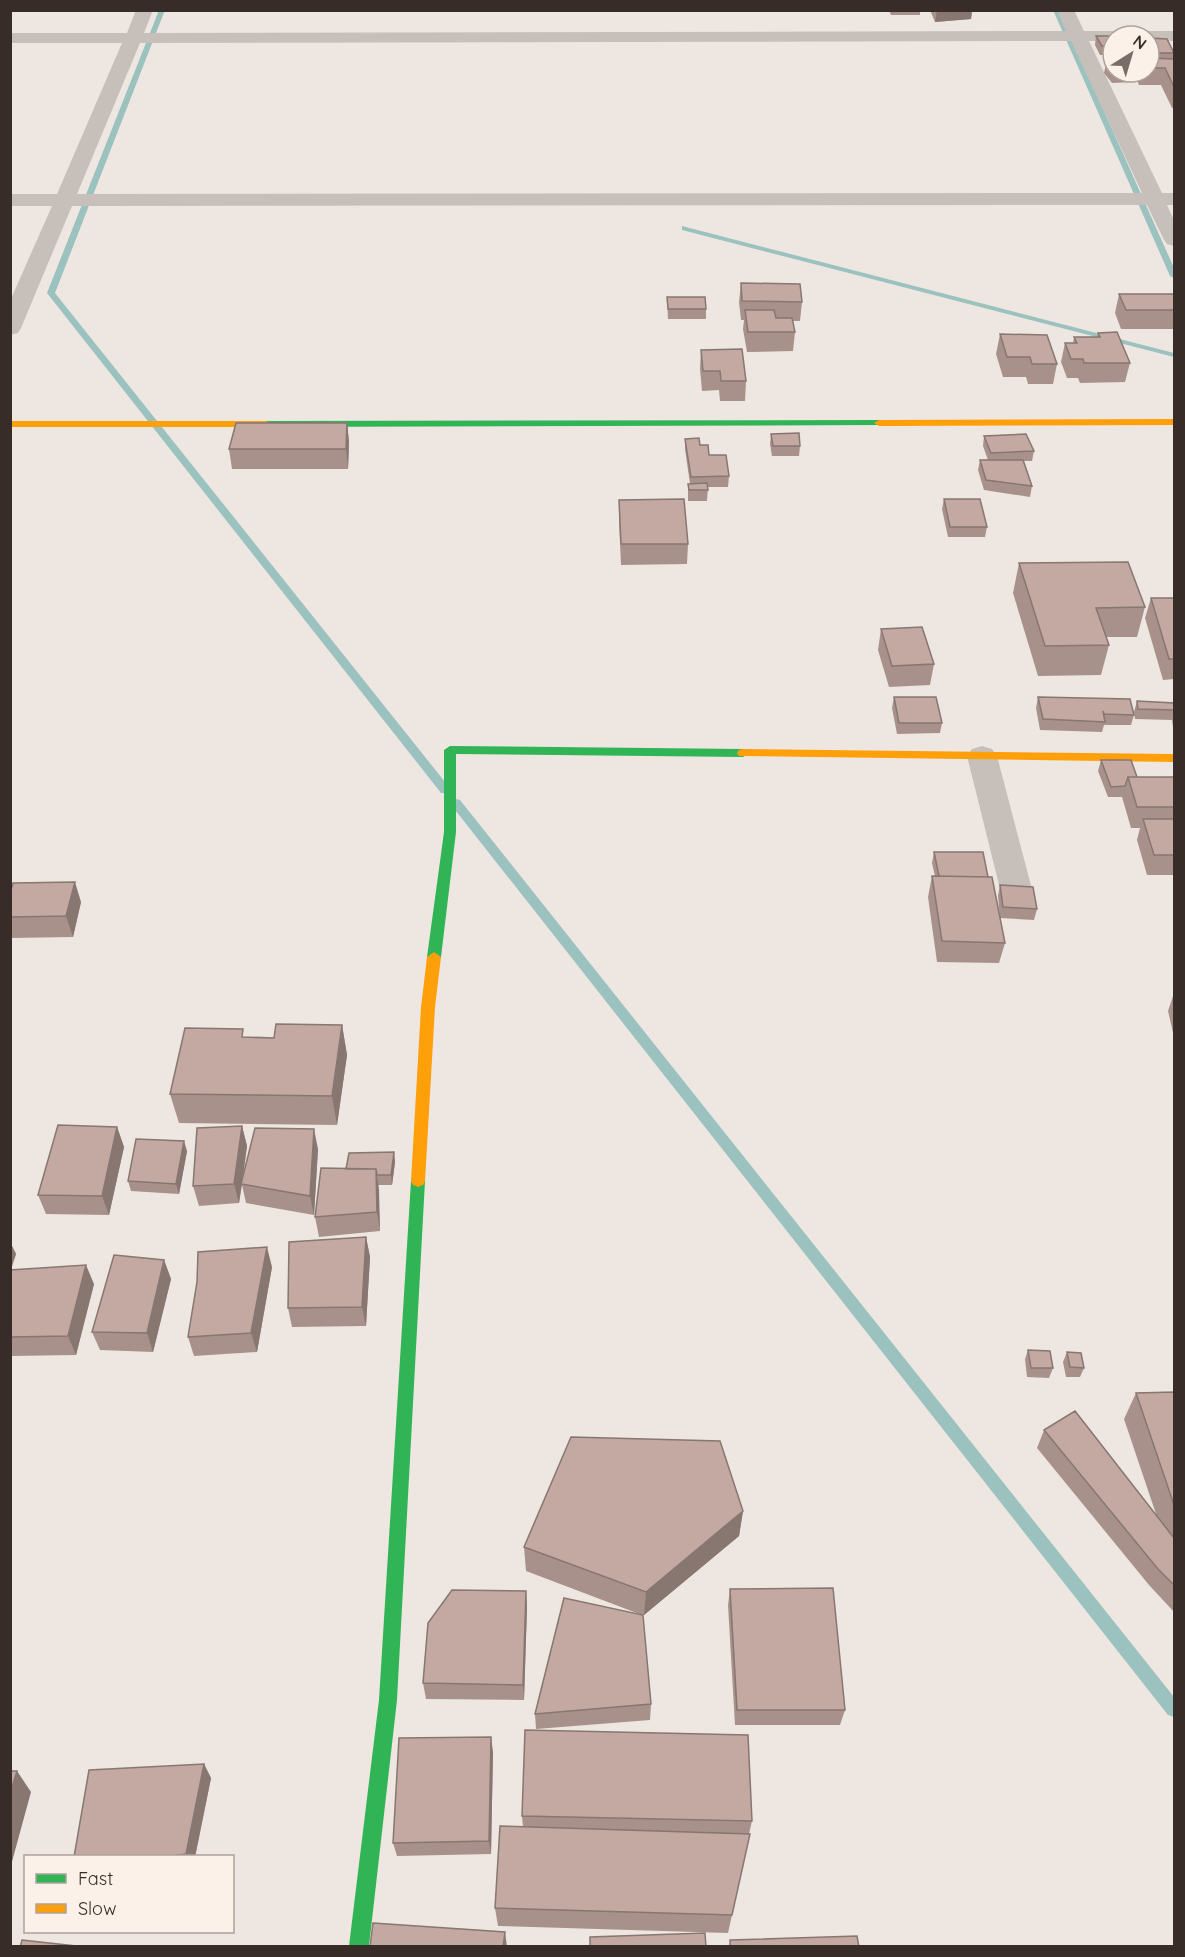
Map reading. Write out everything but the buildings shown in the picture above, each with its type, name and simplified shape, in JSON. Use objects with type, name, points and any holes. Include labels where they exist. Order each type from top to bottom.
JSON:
[{"type":"street","points":[[10,328],[146,10]]},
{"type":"street","points":[[1065,10],[1174,240]]},
{"type":"street","points":[[10,38],[1174,36]]},
{"type":"street","points":[[10,201],[1174,199]]},
{"type":"street","points":[[10,424],[1174,422]]},
{"type":"street","points":[[359,1947],[388,1700],[428,1007],[450,832],[450,750],[1174,758]]},
{"type":"street","points":[[982,756],[1018,897]]},
{"type":"waterway","points":[[162,10],[51,293],[445,790]]},
{"type":"waterway","points":[[1056,10],[1174,276]]},
{"type":"waterway","points":[[685,228],[1174,355]]},
{"type":"waterway","points":[[456,803],[1174,1709]]},
{"type":"traffic: fast","points":[[266,424],[879,423]]},
{"type":"traffic: fast","points":[[434,957],[450,832],[450,750],[743,753]]},
{"type":"traffic: fast","points":[[359,1946],[388,1700],[418,1181]]},
{"type":"traffic: slow","points":[[879,423],[1174,422]]},
{"type":"traffic: slow","points":[[10,424],[266,424]]},
{"type":"traffic: slow","points":[[743,753],[1174,758]]},
{"type":"traffic: slow","points":[[418,1181],[428,1007],[434,957]]}]
